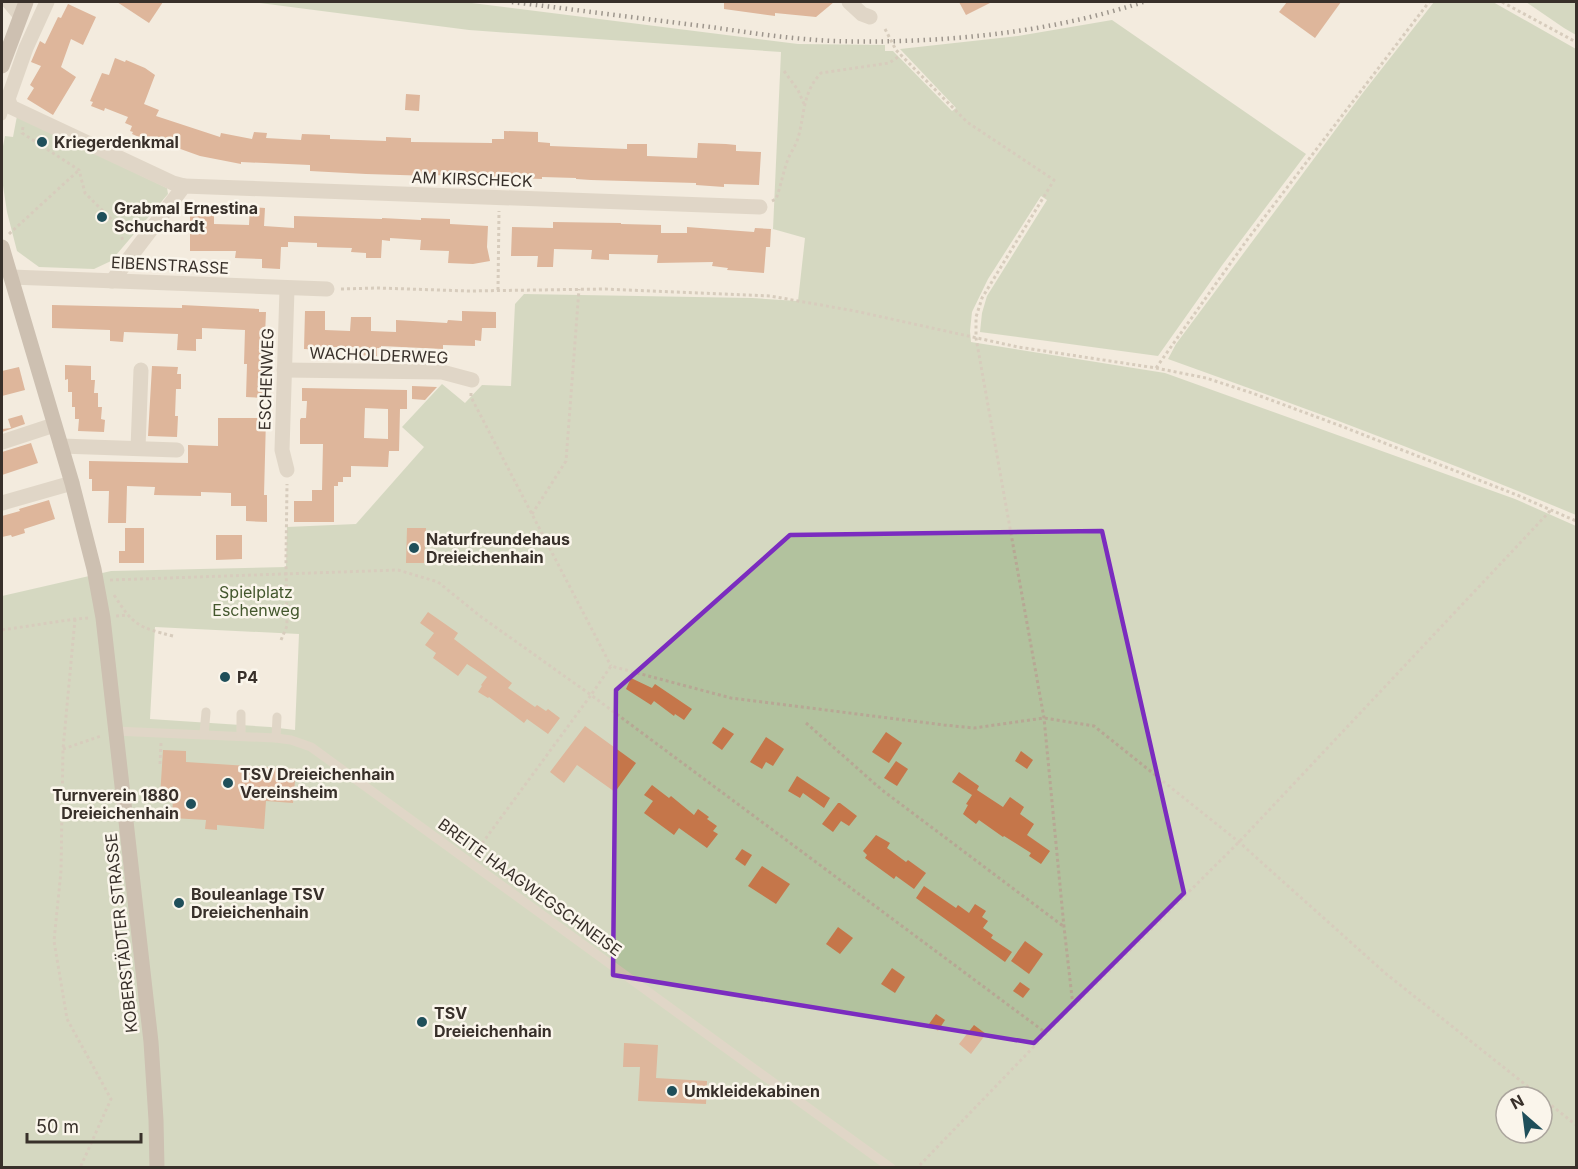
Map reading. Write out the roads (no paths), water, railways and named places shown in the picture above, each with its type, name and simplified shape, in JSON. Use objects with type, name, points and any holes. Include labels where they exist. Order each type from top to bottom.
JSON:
[{"type":"street","points":[[2,66],[23,8],[9,2]]},
{"type":"street","points":[[8,99],[26,48],[47,2]]},
{"type":"street","points":[[849,2],[862,14],[870,17]]},
{"type":"street","name":"AM KIRSCHECK","points":[[8,99],[11,107],[173,183],[184,186],[760,207]]},
{"type":"street","points":[[112,281],[184,186]]},
{"type":"street","name":"KOBERSTÄDTER STRASSE","points":[[5,241],[11,277],[72,483],[94,569],[103,618],[151,1042],[157,1167]]},
{"type":"street","name":"EIBENSTRASSE","points":[[11,277],[327,289]]},
{"type":"street","name":"ESCHENWEG","points":[[287,289],[282,450],[287,470]]},
{"type":"street","points":[[138,448],[141,370]]},
{"type":"street","name":"WACHOLDERWEG","points":[[284,370],[442,372],[472,380]]},
{"type":"street","points":[[2,442],[54,425]]},
{"type":"street","points":[[61,446],[177,450]]},
{"type":"street","points":[[2,503],[72,483]]},
{"type":"lane","points":[[2,116],[8,99]]},
{"type":"lane","points":[[204,734],[206,712]]},
{"type":"lane","points":[[241,714],[241,736]]},
{"type":"lane","points":[[276,738],[277,717]]},
{"type":"lane","name":"BREITE HAAGWEGSCHNEISE","points":[[114,731],[276,738],[311,747],[886,1166]]},
{"type":"railway","points":[[512,2],[833,41],[911,41],[990,35],[1068,22],[1143,2]]},
{"type":"place","name":"Kriegerdenkmal","points":[[42,142]]},
{"type":"place","name":"Grabmal Ernestina Schuchardt","points":[[102,217]]},
{"type":"place","name":"Naturfreundehaus Dreieichenhain","points":[[414,548]]},
{"type":"place","name":"P4","points":[[225,677]]},
{"type":"place","name":"TSV Dreieichenhain Vereinsheim","points":[[228,783]]},
{"type":"place","name":"Turnverein 1880 Dreieichenhain","points":[[191,804]]},
{"type":"place","name":"Bouleanlage TSV Dreieichenhain","points":[[179,903]]},
{"type":"place","name":"TSV Dreieichenhain","points":[[422,1022]]},
{"type":"place","name":"Umkleidekabinen","points":[[672,1091]]},
{"type":"park label","name":"Spielplatz Eschenweg","points":[[256,601]]}]
